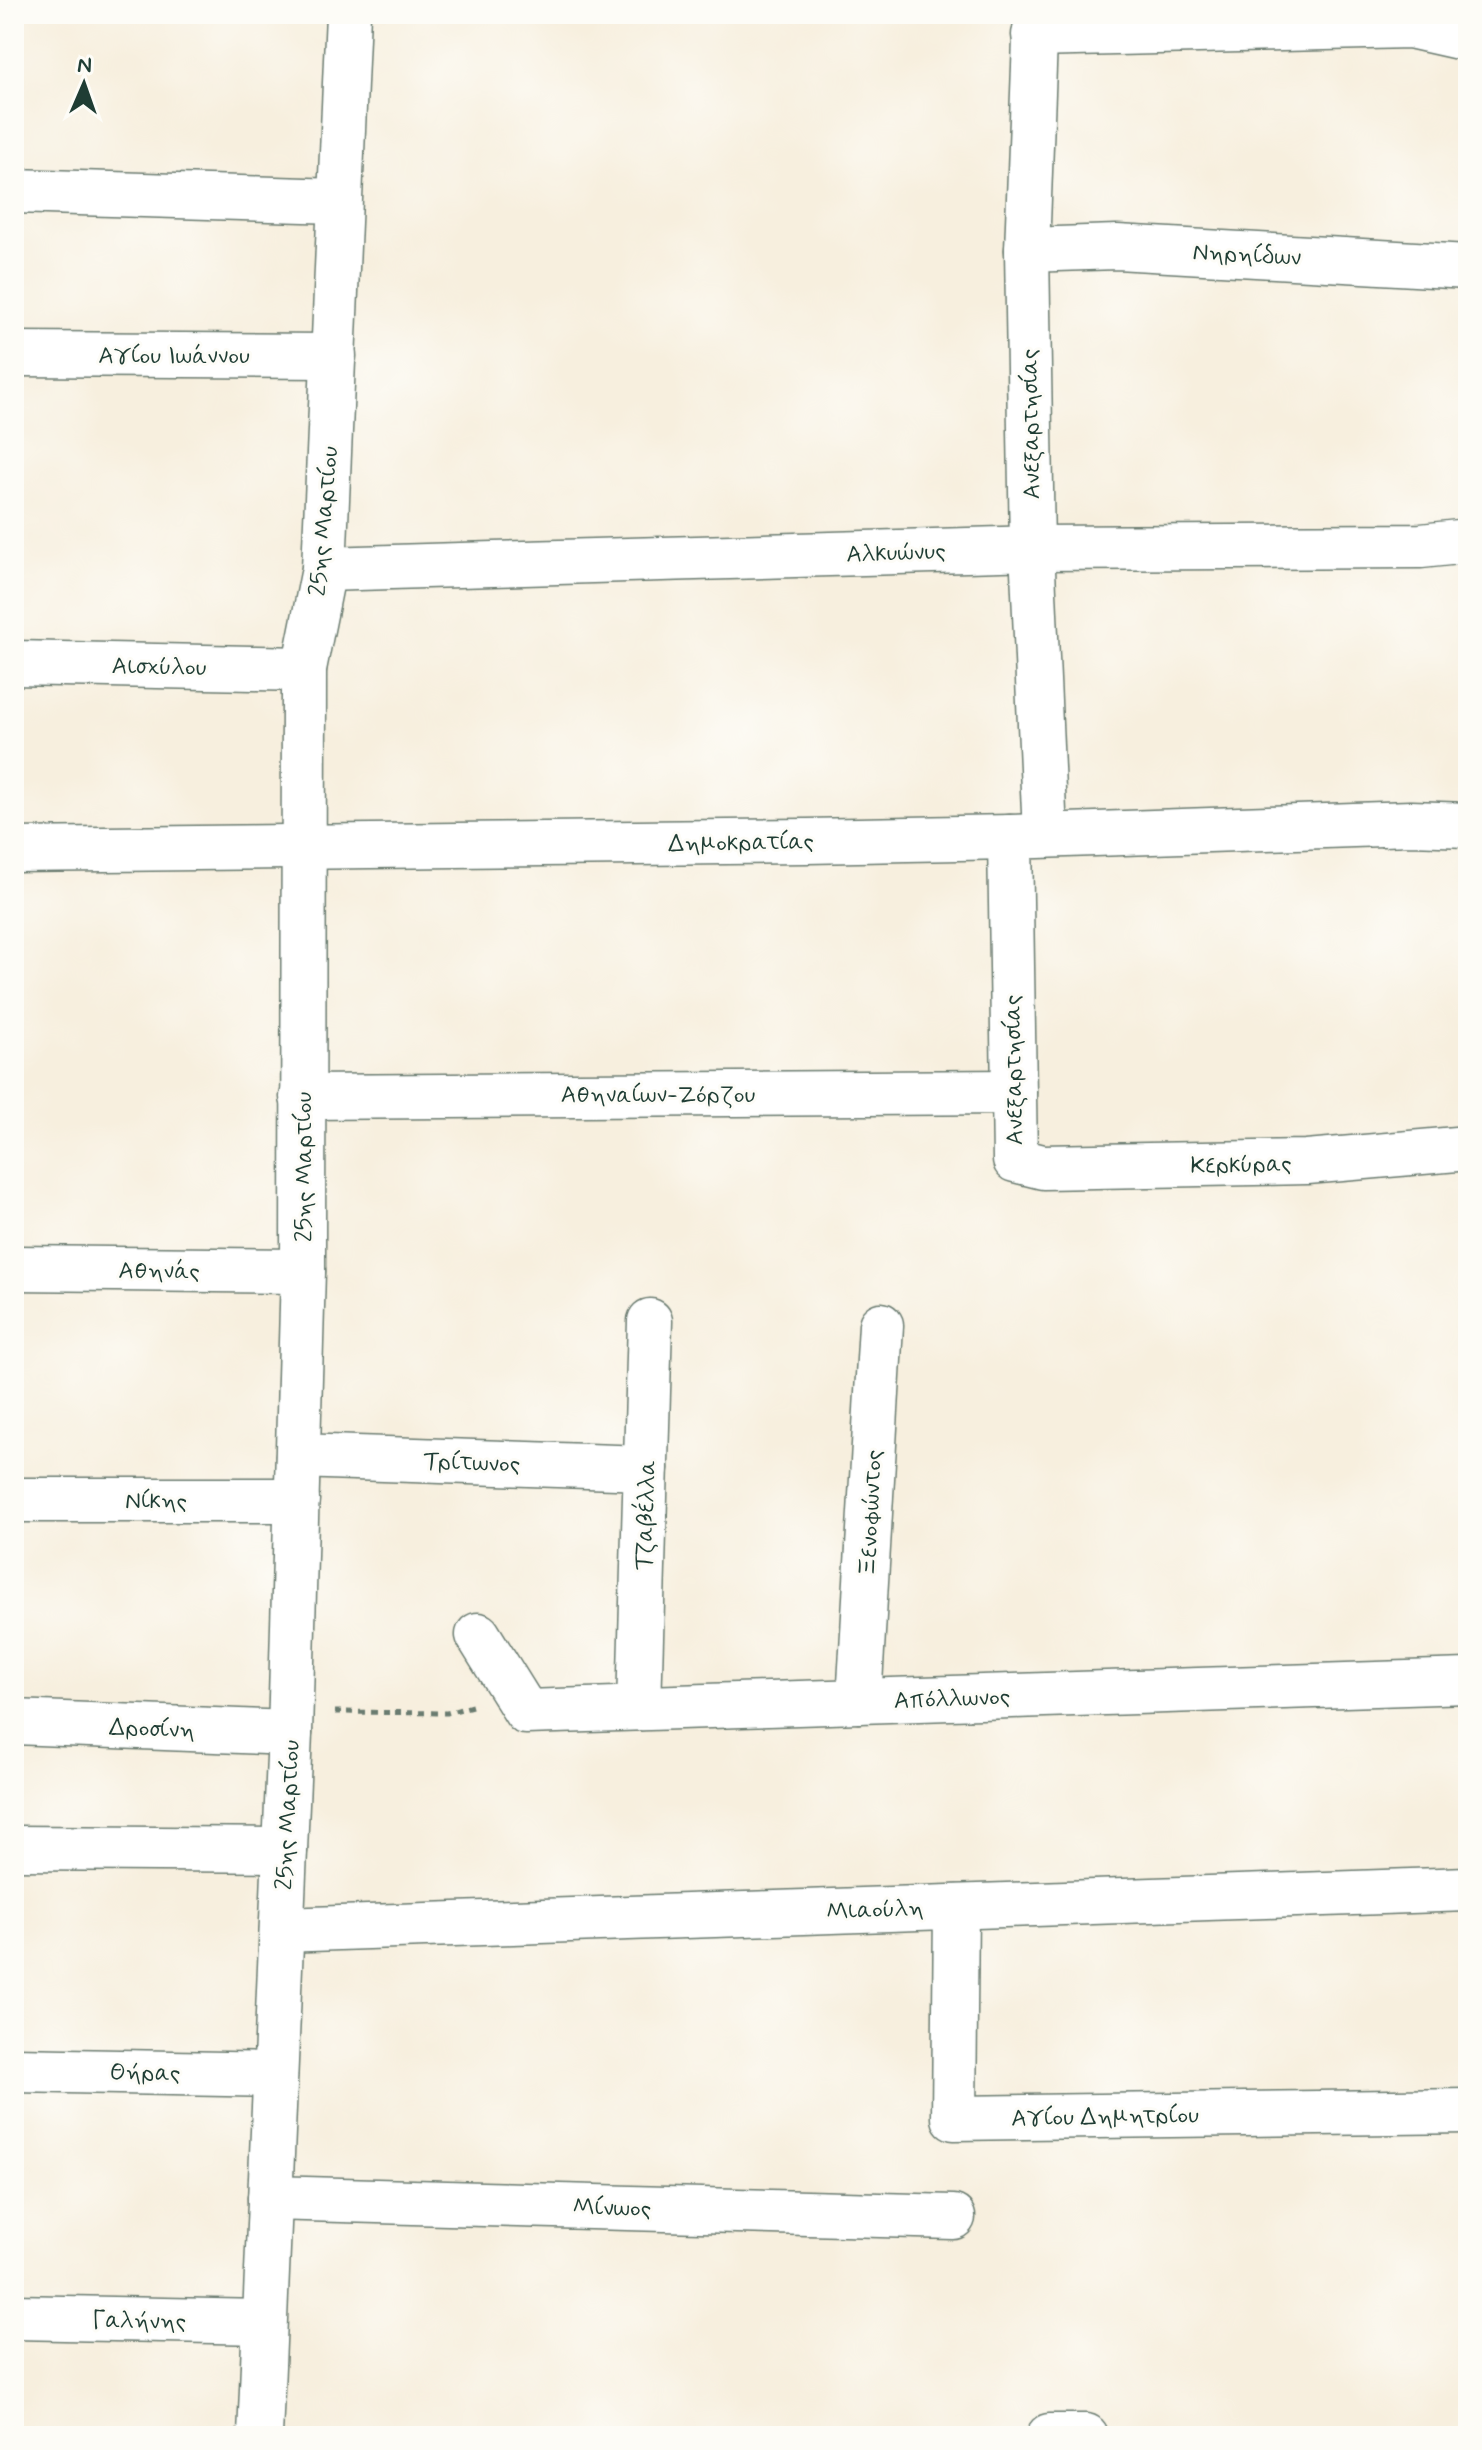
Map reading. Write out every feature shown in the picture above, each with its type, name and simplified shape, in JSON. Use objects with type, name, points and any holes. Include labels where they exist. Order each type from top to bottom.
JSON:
[{"type":"street","name":"25ης Μαρτίου","points":[[260,2436],[291,1722],[303,1271],[304,669],[324,569],[348,14]]},
{"type":"street","points":[[1035,24],[1410,26],[1468,39]]},
{"type":"street","name":"Ανεξαρτησίας","points":[[1015,1160],[1014,1092],[1027,836],[1032,548],[1027,250],[1035,24]]},
{"type":"street","points":[[14,191],[338,201]]},
{"type":"street","name":"Νηρηίδων","points":[[1027,250],[1117,247],[1468,267]]},
{"type":"street","name":"Αγίου Ιωάννου","points":[[14,354],[334,356]]},
{"type":"street","name":"Αλκυώνυς","points":[[324,569],[1032,548],[1421,546],[1468,541]]},
{"type":"street","name":"Αισχύλου","points":[[14,663],[304,669]]},
{"type":"street","name":"Δημοκρατίας","points":[[14,850],[1027,836],[1411,823],[1468,825]]},
{"type":"street","name":"Αθηναίων-Ζόρζου","points":[[302,1097],[1014,1092]]},
{"type":"street","name":"Κερκύρας","points":[[1015,1160],[1043,1167],[1292,1163],[1468,1148]]},
{"type":"street","name":"Αθηνάς","points":[[14,1268],[303,1271]]},
{"type":"street","name":"Τζαβέλλα","points":[[639,1708],[650,1321]]},
{"type":"street","name":"Ξενοφώντος","points":[[859,1701],[881,1325]]},
{"type":"street","name":"Τρίτωνος","points":[[298,1456],[646,1468]]},
{"type":"street","name":"Νίκης","points":[[14,1500],[297,1500]]},
{"type":"street","points":[[478,1635],[516,1696]]},
{"type":"street","name":"Απόλλωνος","points":[[516,1696],[526,1712],[1468,1681]]},
{"type":"street","name":"Δροσίνη","points":[[14,1722],[291,1722]]},
{"type":"street","points":[[14,1848],[285,1850]]},
{"type":"street","name":"Μιαούλη","points":[[282,1930],[1468,1889]]},
{"type":"street","name":"Αγίου Δημητρίου","points":[[956,1907],[954,2118],[1468,2111]]},
{"type":"street","name":"Θήρας","points":[[14,2070],[275,2075]]},
{"type":"street","name":"Μίνωος","points":[[270,2198],[953,2217]]},
{"type":"street","name":"Γαλήνης","points":[[14,2317],[264,2322]]},
{"type":"street","points":[[1049,2436],[1086,2436]]},
{"type":"path","points":[[291,1722],[447,1713],[516,1696]]}]
